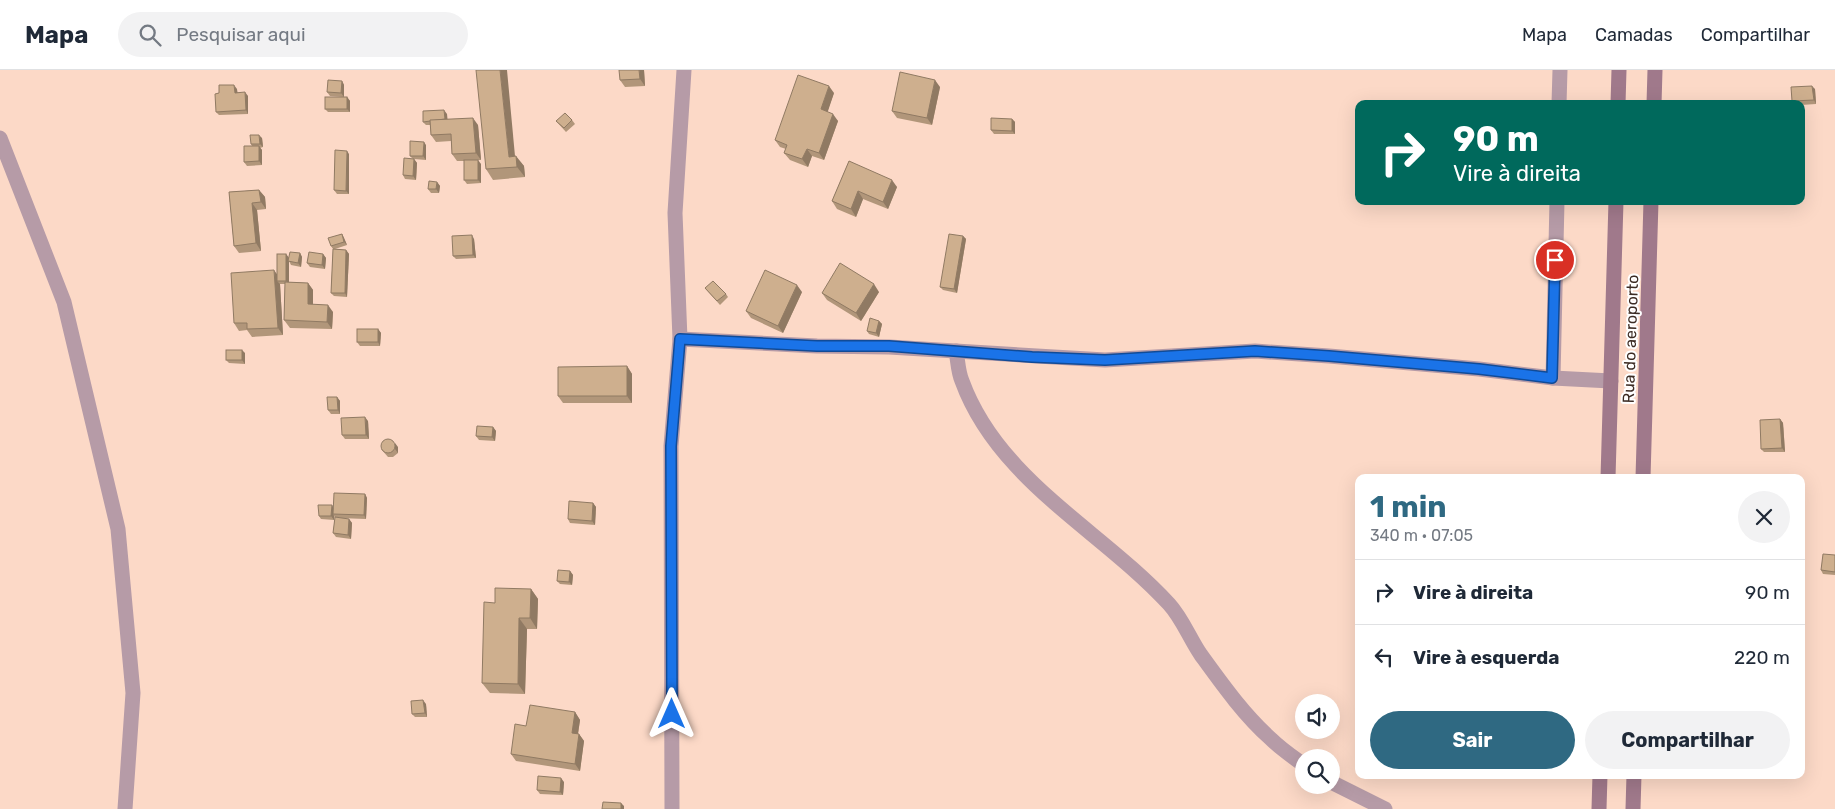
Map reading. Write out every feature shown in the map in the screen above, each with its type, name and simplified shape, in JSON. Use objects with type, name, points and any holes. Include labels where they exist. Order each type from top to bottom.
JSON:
[{"type":"main road","points":[[1618,100],[1619,70]]},
{"type":"main road","points":[[1654,100],[1655,70]]},
{"type":"main road","name":"Rua do aeroporto","points":[[1608,474],[1616,205]]},
{"type":"main road","name":"Rua do aeroporto","points":[[1643,474],[1651,205]]},
{"type":"main road","points":[[1599,809],[1600,779]]},
{"type":"main road","points":[[1633,809],[1634,779]]},
{"type":"street","points":[[672,809],[671,446],[680,339],[675,213],[684,70]]},
{"type":"street","points":[[1559,100],[1560,70]]},
{"type":"street","points":[[0,138],[64,302],[118,529],[133,693],[125,809]]},
{"type":"street","points":[[1552,378],[1557,205]]},
{"type":"street","points":[[680,339],[817,346],[889,346],[1105,360],[1255,351],[1479,369],[1552,378],[1611,381]]},
{"type":"street","points":[[956,351],[961,380],[974,408],[1007,455],[1047,496],[1130,566],[1170,605],[1200,653],[1232,697],[1271,739],[1295,758]]},
{"type":"street","points":[[1340,786],[1385,809]]},
{"type":"building","points":[[476,70],[500,70],[509,157],[516,156],[517,167],[486,169]]},
{"type":"building","points":[[619,70],[639,70],[640,79],[620,80]]},
{"type":"building","points":[[900,72],[935,80],[927,118],[892,111]]},
{"type":"building","points":[[798,75],[829,86],[821,109],[833,114],[819,153],[807,149],[802,159],[784,153],[787,145],[775,140]]},
{"type":"building","points":[[328,80],[342,81],[341,93],[327,92]]},
{"type":"building","points":[[219,85],[234,85],[235,93],[245,92],[246,110],[216,112],[215,94],[219,93]]},
{"type":"building","points":[[1812,86],[1814,100],[1792,100],[1791,87]]},
{"type":"building","points":[[325,97],[347,97],[347,109],[325,109]]},
{"type":"building","points":[[444,110],[445,119],[423,122],[423,111]]},
{"type":"building","points":[[565,113],[572,120],[564,128],[556,121]]},
{"type":"building","points":[[473,118],[476,153],[452,154],[451,134],[431,135],[430,120]]},
{"type":"building","points":[[991,118],[1012,119],[1012,131],[991,130]]},
{"type":"building","points":[[250,135],[259,135],[260,144],[251,144]]},
{"type":"building","points":[[410,141],[424,142],[423,156],[410,156]]},
{"type":"building","points":[[244,146],[259,146],[259,161],[244,162]]},
{"type":"building","points":[[335,150],[347,151],[346,191],[334,190]]},
{"type":"building","points":[[404,158],[414,159],[413,176],[403,175]]},
{"type":"building","points":[[464,160],[478,160],[478,180],[464,180]]},
{"type":"building","points":[[849,161],[892,180],[883,202],[858,191],[851,209],[832,201]]},
{"type":"building","points":[[429,181],[437,182],[436,189],[428,189]]},
{"type":"building","points":[[259,190],[261,202],[252,203],[256,243],[234,246],[229,192]]},
{"type":"building","points":[[342,234],[344,242],[331,246],[328,238]]},
{"type":"building","points":[[949,234],[963,236],[954,289],[940,287]]},
{"type":"building","points":[[472,235],[473,255],[453,256],[452,236]]},
{"type":"building","points":[[333,249],[346,250],[345,293],[331,293]]},
{"type":"building","points":[[290,252],[300,253],[298,263],[288,261]]},
{"type":"building","points":[[309,252],[323,254],[322,265],[307,263]]},
{"type":"building","points":[[277,254],[286,254],[286,281],[277,281]]},
{"type":"building","points":[[840,263],[874,284],[856,313],[822,293]]},
{"type":"building","points":[[274,270],[278,328],[247,329],[247,323],[234,323],[231,273]]},
{"type":"building","points":[[765,270],[797,285],[778,326],[746,311]]},
{"type":"building","points":[[713,281],[726,294],[717,301],[705,288]]},
{"type":"building","points":[[285,282],[308,283],[308,304],[328,305],[327,322],[284,320]]},
{"type":"building","points":[[870,318],[879,321],[876,333],[867,331]]},
{"type":"building","points":[[357,329],[378,329],[378,342],[357,342]]},
{"type":"building","points":[[226,350],[242,350],[242,360],[226,360]]},
{"type":"building","points":[[627,366],[627,396],[558,396],[558,367]]},
{"type":"building","points":[[327,397],[337,397],[338,410],[328,410]]},
{"type":"building","points":[[365,417],[366,435],[342,435],[341,418]]},
{"type":"building","points":[[1780,419],[1782,448],[1761,449],[1760,420]]},
{"type":"building","points":[[477,426],[493,427],[492,437],[476,436]]},
{"type":"building","points":[[385,439],[391,439],[395,446],[391,453],[385,453],[381,449],[381,443]]},
{"type":"building","points":[[334,493],[365,494],[364,515],[333,514]]},
{"type":"building","points":[[569,501],[593,503],[592,521],[568,519]]},
{"type":"building","points":[[318,505],[332,505],[331,516],[319,516]]},
{"type":"building","points":[[335,517],[349,519],[348,535],[333,533]]},
{"type":"building","points":[[1823,554],[1835,555],[1835,572],[1821,570]]},
{"type":"building","points":[[558,570],[570,571],[569,582],[557,581]]},
{"type":"building","points":[[495,588],[531,589],[530,618],[519,618],[518,684],[482,683],[484,602],[495,603]]},
{"type":"building","points":[[423,700],[425,713],[412,714],[411,701]]},
{"type":"building","points":[[530,705],[575,712],[572,733],[579,734],[575,764],[511,754],[515,724],[526,726]]},
{"type":"building","points":[[538,776],[561,778],[560,792],[537,790]]},
{"type":"building","points":[[603,802],[621,803],[621,809],[602,809]]},
{"type":"route","points":[[672,714],[671,446],[680,339],[817,346],[889,346],[1032,357],[1105,360],[1182,357],[1255,351],[1479,369],[1552,378],[1555,260]]}]
